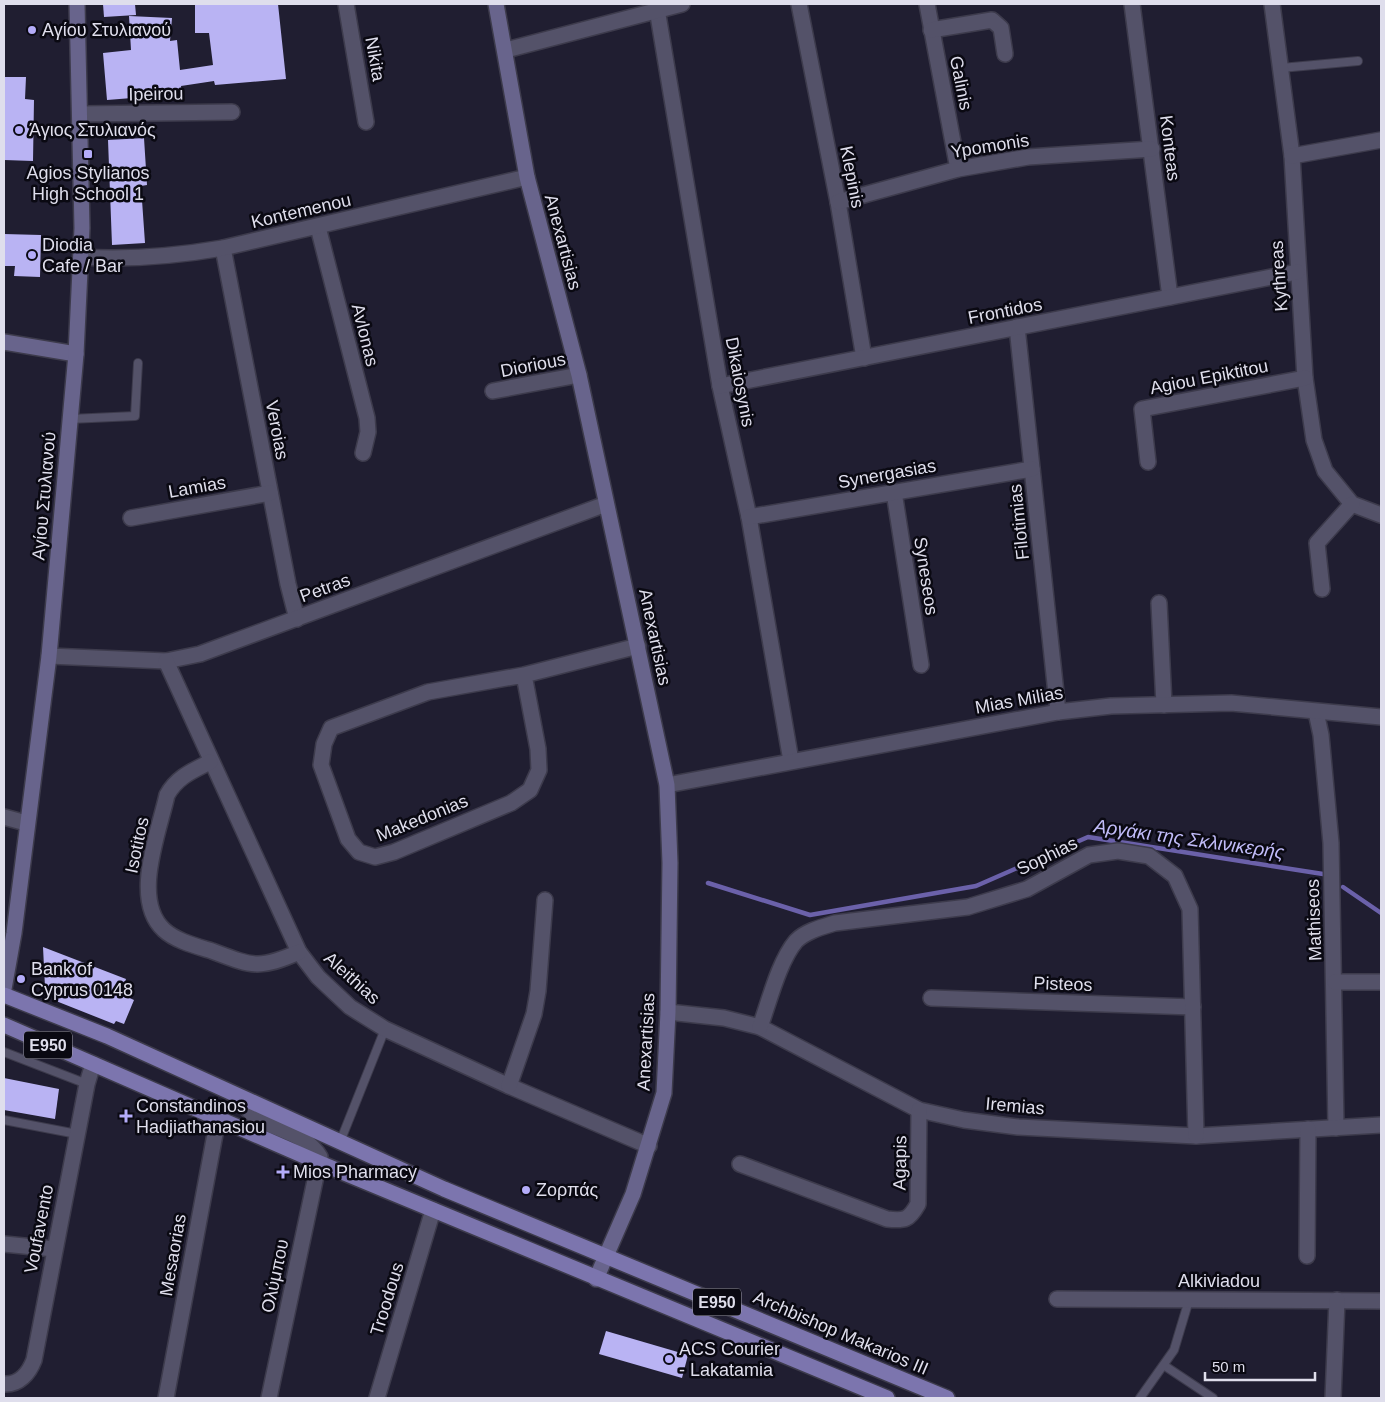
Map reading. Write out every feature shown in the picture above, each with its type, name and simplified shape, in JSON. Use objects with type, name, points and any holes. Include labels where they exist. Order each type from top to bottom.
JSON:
[{"type":"main road","name":"Archbishop Makarios III","points":[[4,995],[107,1036],[444,1189],[948,1398]]},
{"type":"main road","name":"E950","points":[[4,1025],[320,1163],[883,1398]]},
{"type":"street","name":"Αγίου Στυλιανού","points":[[4,989],[14,933],[26,822],[49,656],[76,354],[81,257],[81,114],[77,4]]},
{"type":"street","name":"Nikita","points":[[346,4],[366,122]]},
{"type":"street","name":"Anexartisias","points":[[496,4],[506,50],[527,177],[579,375],[667,785],[670,863],[668,1012],[664,1093],[633,1194],[596,1278]]},
{"type":"street","points":[[506,50],[682,4]]},
{"type":"street","name":"Klepinis","points":[[798,4],[838,202],[864,358]]},
{"type":"street","name":"Galinis","points":[[927,4],[958,169]]},
{"type":"street","name":"Konteas","points":[[1132,4],[1170,297]]},
{"type":"street","name":"Kythreas","points":[[1272,4],[1282,68],[1292,156],[1297,272],[1305,378],[1314,440],[1325,471],[1352,504],[1381,515]]},
{"type":"street","name":"Dikaiosynis","points":[[657,9],[720,386],[749,517],[791,761]]},
{"type":"street","points":[[932,30],[992,20],[1001,28],[1005,54]]},
{"type":"street","name":"Ipeirou","points":[[81,114],[232,112]]},
{"type":"street","points":[[1292,156],[1381,140]]},
{"type":"street","name":"Ypomonis","points":[[838,202],[958,169],[1028,157],[1152,149]]},
{"type":"street","name":"Kontemenou","points":[[81,257],[104,259],[182,255],[223,248],[527,177]]},
{"type":"street","name":"Avlonas","points":[[318,227],[367,418],[368,432],[363,453]]},
{"type":"street","name":"Veroias","points":[[223,248],[296,619]]},
{"type":"street","name":"Frontidos","points":[[720,386],[1297,272]]},
{"type":"street","name":"Filotimias","points":[[1017,328],[1058,712]]},
{"type":"street","points":[[4,342],[76,354]]},
{"type":"street","name":"Diorious","points":[[493,391],[579,375]]},
{"type":"street","name":"Agiou Epiktitou","points":[[1148,462],[1142,409],[1305,378]]},
{"type":"street","name":"Synergasias","points":[[749,517],[1032,469]]},
{"type":"street","name":"Syneseos","points":[[894,492],[921,665]]},
{"type":"street","name":"Lamias","points":[[131,518],[270,493]]},
{"type":"street","name":"Petras","points":[[49,656],[166,662],[200,654],[606,504]]},
{"type":"street","points":[[1322,589],[1317,543],[1352,504]]},
{"type":"street","points":[[1160,603],[1164,705]]},
{"type":"street","name":"Makedonias","points":[[524,675],[538,749],[539,770],[530,790],[511,803],[394,852],[375,857],[359,852],[348,839],[321,765],[324,744],[332,728],[428,692],[524,675],[638,646]]},
{"type":"street","name":"Aleithias","points":[[166,662],[210,762],[299,952],[318,977],[350,1007],[385,1030],[649,1146]]},
{"type":"street","name":"Mias Milias","points":[[667,785],[1058,712],[1111,706],[1231,703],[1381,717]]},
{"type":"street","name":"Mathiseos","points":[[1316,712],[1321,734],[1329,819],[1335,982],[1336,1128]]},
{"type":"street","name":"Isotitos","points":[[210,762],[184,775],[173,784],[167,795],[147,884],[152,912],[158,924],[175,938],[244,963],[272,964],[299,952]]},
{"type":"street","points":[[4,817],[26,822]]},
{"type":"street","name":"Sophias","points":[[760,1027],[785,960],[797,941],[814,930],[835,923],[968,907],[1027,889],[1089,855],[1118,851],[1149,856],[1175,876],[1190,909],[1196,1136]]},
{"type":"street","points":[[509,1086],[534,1014],[538,991],[545,900]]},
{"type":"street","points":[[1335,982],[1381,982]]},
{"type":"street","name":"Pisteos","points":[[931,998],[1193,1007]]},
{"type":"street","name":"Iremias","points":[[668,1012],[724,1018],[760,1027],[920,1110],[964,1120],[1018,1126],[1196,1136],[1381,1125]]},
{"type":"street","name":"Voufavento","points":[[4,1384],[18,1381],[25,1376],[34,1360],[86,1084],[93,1064]]},
{"type":"street","points":[[240,1097],[243,1105],[254,1117],[309,1144],[317,1152],[320,1163]]},
{"type":"street","name":"Agapis","points":[[740,1164],[887,1218],[901,1220],[912,1215],[918,1204],[920,1110]]},
{"type":"street","name":"Mesaorias","points":[[166,1398],[218,1118]]},
{"type":"street","points":[[1307,1256],[1308,1129]]},
{"type":"street","name":"Ολύμπου","points":[[269,1398],[320,1163]]},
{"type":"street","name":"Troodous","points":[[377,1398],[432,1210]]},
{"type":"street","points":[[4,1244],[54,1249]]},
{"type":"street","name":"Alkiviadou","points":[[1057,1299],[1381,1301]]},
{"type":"street","points":[[1332,1398],[1337,1300]]},
{"type":"lane","points":[[1282,68],[1358,61]]},
{"type":"lane","points":[[70,419],[135,416],[138,363]]},
{"type":"lane","points":[[340,1142],[385,1030]]},
{"type":"lane","points":[[4,1052],[86,1084]]},
{"type":"lane","points":[[4,1120],[77,1134]]},
{"type":"lane","points":[[1140,1398],[1165,1366],[1180,1332],[1189,1300]]},
{"type":"lane","points":[[1165,1366],[1212,1398]]},
{"type":"building","points":[[103,4],[135,4],[136,15],[104,17]]},
{"type":"building","points":[[195,4],[278,4],[286,79],[215,85],[214,81],[181,86],[182,94],[107,100],[103,53],[131,50],[129,16],[172,18],[170,41],[177,40],[180,70],[213,65],[209,33],[195,33]]},
{"type":"building","name":"Άγιος Στυλιανός","points":[[4,77],[26,77],[25,99],[34,100],[33,161],[4,160]]},
{"type":"building","points":[[144,138],[147,185],[141,186],[145,243],[112,245],[108,140]]},
{"type":"building","points":[[4,234],[41,235],[40,277],[14,276],[15,266],[4,266]]},
{"type":"building","points":[[43,947],[126,979],[121,994],[134,1000],[124,1024],[116,1021],[114,1024],[56,1001],[45,987]]},
{"type":"building","points":[[4,1078],[59,1089],[55,1119],[4,1110]]},
{"type":"building","points":[[606,1331],[688,1355],[682,1378],[599,1354]]},
{"type":"waterway","name":"Αργάκι της Σκλινικερής","points":[[708,883],[810,915],[976,886],[1088,837],[1323,874]]},
{"type":"waterway","name":"Αργάκι της Σκλινικερής","points":[[1343,887],[1381,913]]},
{"type":"place","name":"Αγίου Στυλιανού","points":[[32,30]]},
{"type":"place","name":"Άγιος Στυλιανός","points":[[19,130]]},
{"type":"place","name":"Agios Stylianos High School 1","points":[[88,154]]},
{"type":"place","name":"Diodia Cafe / Bar","points":[[32,255]]},
{"type":"place","name":"Bank of Cyprus 0148","points":[[21,979]]},
{"type":"place","name":"Constandinos Hadjiathanasiou","points":[[126,1116]]},
{"type":"place","name":"Mios Pharmacy","points":[[283,1172]]},
{"type":"place","name":"Ζορπάς","points":[[526,1190]]},
{"type":"place","name":"ACS Courier - Lakatamia","points":[[669,1359]]}]
